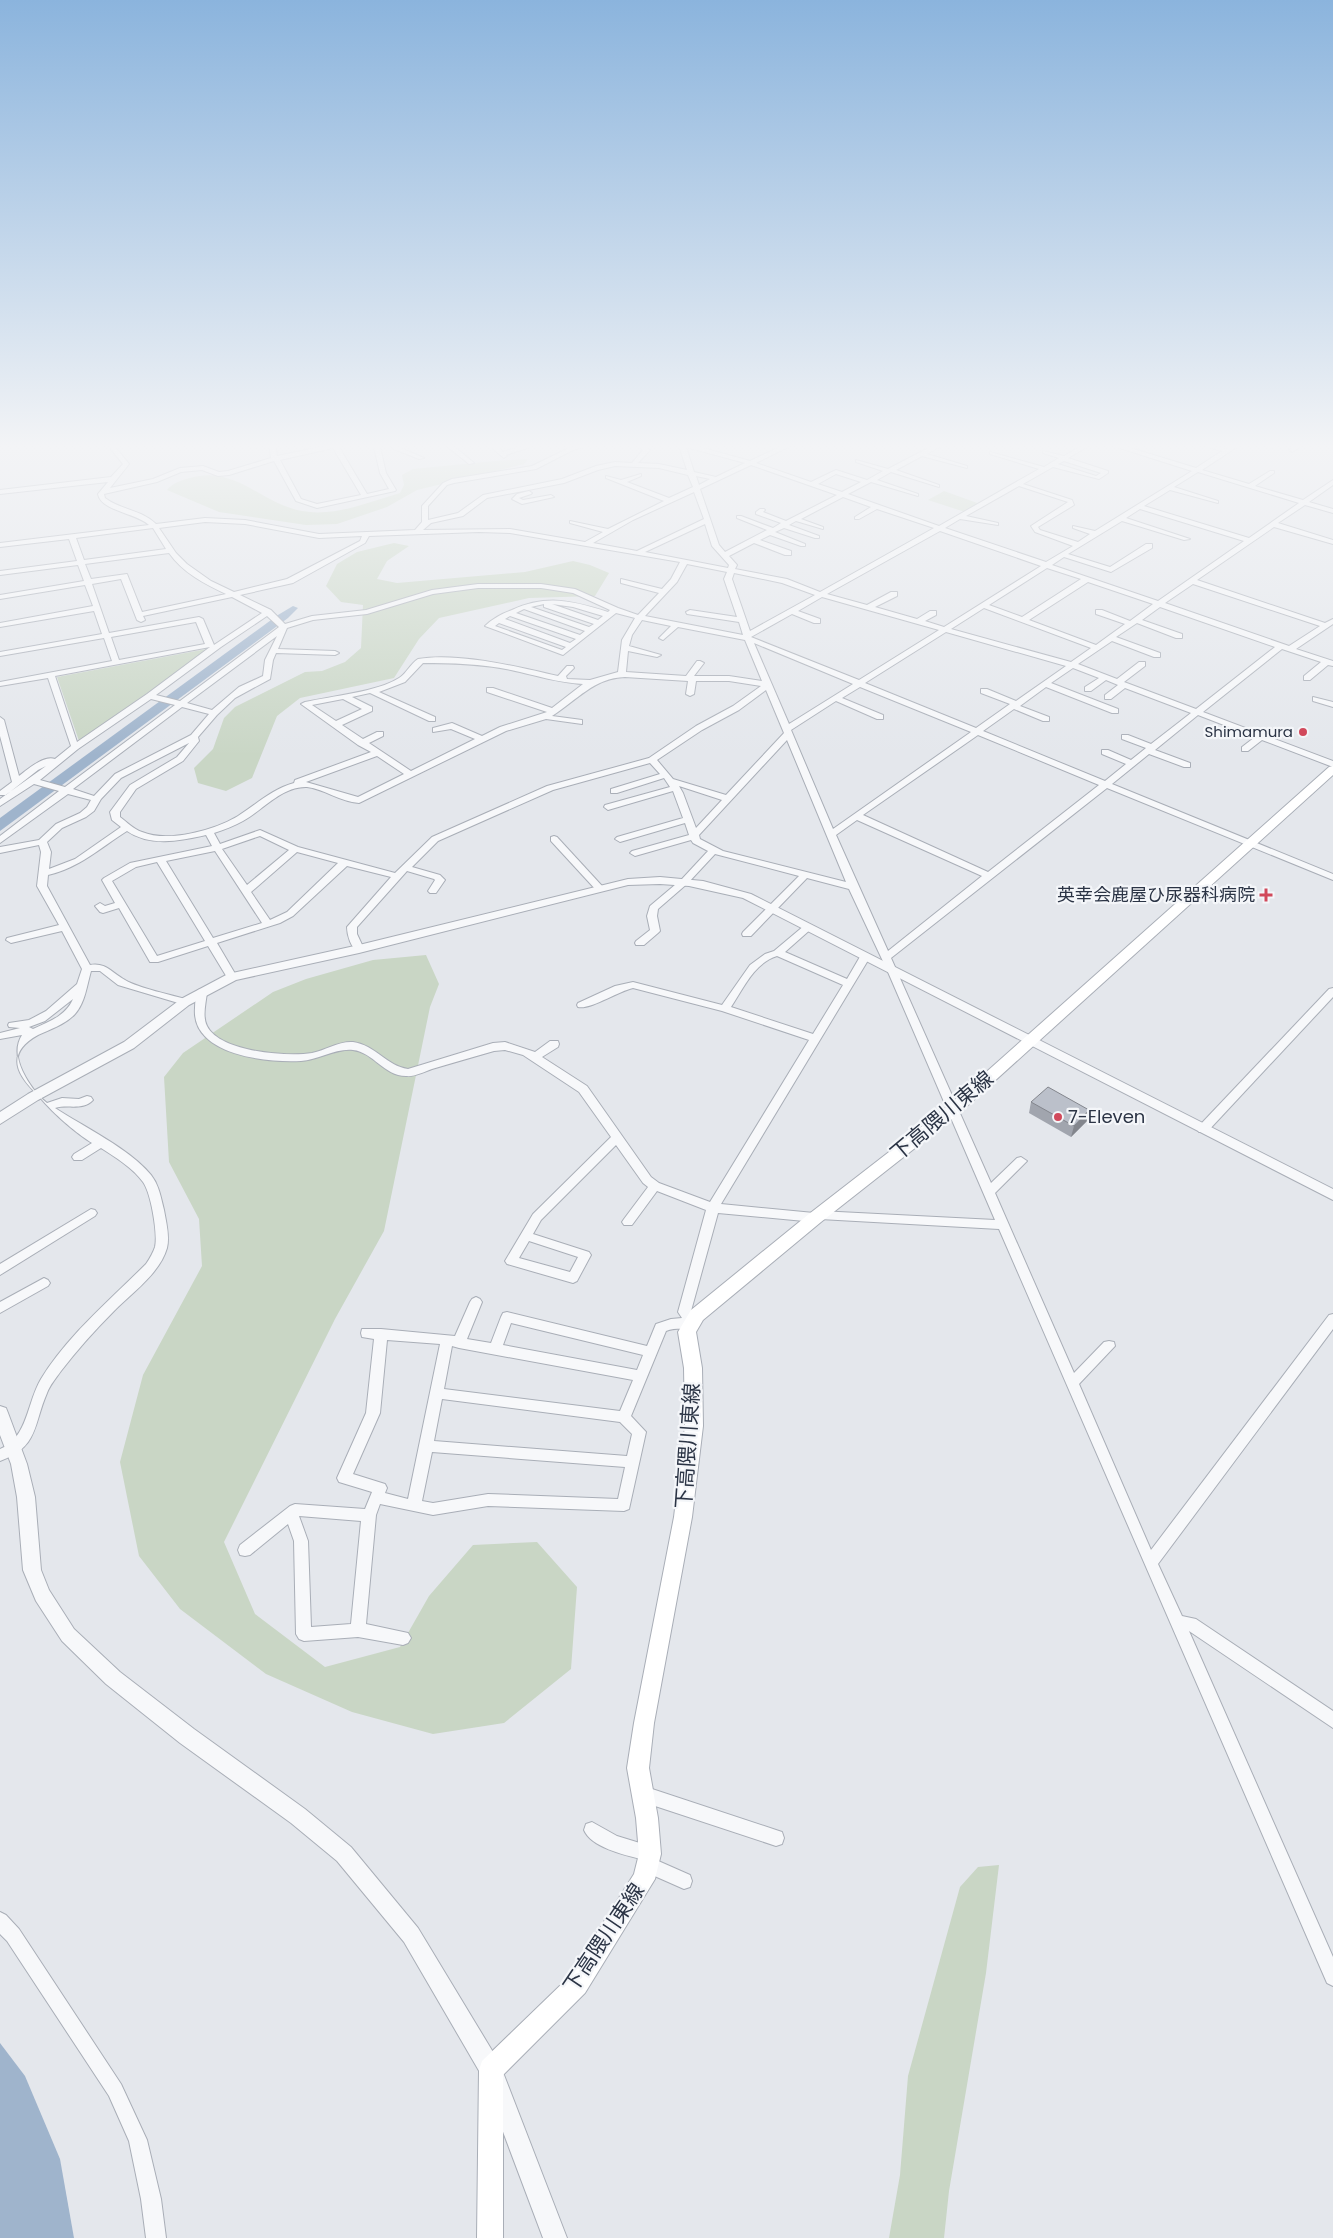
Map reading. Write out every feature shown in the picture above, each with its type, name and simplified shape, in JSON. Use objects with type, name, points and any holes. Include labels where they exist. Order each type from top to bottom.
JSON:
[{"type":"main road","name":"下高隈川東線","points":[[491,2070],[577,1985],[644,1878],[648,1859],[647,1818],[638,1768],[644,1723],[683,1517],[694,1426],[693,1368],[687,1332],[697,1315],[817,1216],[952,1111],[1333,769]]},
{"type":"main road","points":[[490,2238],[491,2070]]},
{"type":"street","points":[[76,547],[116,663]]},
{"type":"street","points":[[167,547],[184,566],[197,576],[270,613],[283,626]]},
{"type":"street","points":[[139,614],[235,595],[290,581],[353,547]]},
{"type":"street","points":[[610,547],[784,581],[822,595],[1073,664],[1333,764]]},
{"type":"street","points":[[638,553],[650,547]]},
{"type":"street","points":[[717,547],[733,565],[728,579],[747,637],[853,887],[893,972],[1150,1564],[1178,1623],[1333,1977]]},
{"type":"street","points":[[725,555],[740,547]]},
{"type":"street","points":[[773,547],[788,553]]},
{"type":"street","points":[[747,637],[906,547]]},
{"type":"street","points":[[997,547],[1329,663]]},
{"type":"street","points":[[635,853],[695,835],[787,731],[835,698],[1074,547]]},
{"type":"street","points":[[1063,555],[1111,570],[1147,547]]},
{"type":"street","points":[[831,834],[1239,547]]},
{"type":"street","points":[[0,573],[169,551]]},
{"type":"street","points":[[622,673],[629,632],[663,592],[684,561]]},
{"type":"street","points":[[0,597],[124,576],[145,629]]},
{"type":"street","points":[[1023,620],[1087,579]]},
{"type":"street","points":[[624,581],[663,592]]},
{"type":"street","points":[[1192,581],[1329,627]]},
{"type":"street","points":[[0,840],[283,626],[312,618],[347,615],[380,609],[432,592],[478,586],[562,588],[575,591],[612,613]]},
{"type":"street","points":[[868,608],[894,594]]},
{"type":"street","points":[[612,613],[571,646],[499,620],[509,613],[538,602],[568,602],[612,613],[747,637],[857,684],[1333,877]]},
{"type":"street","points":[[538,602],[599,623]]},
{"type":"street","points":[[983,605],[1097,648]]},
{"type":"street","points":[[524,607],[590,630]]},
{"type":"street","points":[[0,625],[97,608]]},
{"type":"street","points":[[792,611],[817,621]]},
{"type":"street","points":[[690,612],[742,620]]},
{"type":"street","points":[[1099,612],[1178,636]]},
{"type":"street","points":[[0,803],[37,782],[74,747],[154,698],[214,645],[270,613]]},
{"type":"street","points":[[509,613],[581,638]]},
{"type":"street","points":[[918,622],[933,613]]},
{"type":"street","points":[[335,626],[347,615]]},
{"type":"street","points":[[0,644],[1,654],[199,619],[214,645]]},
{"type":"street","points":[[663,638],[676,624]]},
{"type":"street","points":[[0,850],[42,842],[59,826],[83,815],[91,809],[97,799],[118,776],[194,737],[214,713],[242,689],[267,677],[269,660],[283,626]]},
{"type":"street","points":[[886,957],[1198,712],[1285,648],[1329,627]]},
{"type":"street","points":[[994,643],[1005,636]]},
{"type":"street","points":[[1110,638],[1156,655]]},
{"type":"street","points":[[0,684],[214,645]]},
{"type":"street","points":[[625,648],[657,655]]},
{"type":"street","points":[[274,651],[335,653]]},
{"type":"street","points":[[410,774],[361,743],[306,704],[371,691],[402,680],[421,661],[455,661],[510,667],[564,680],[588,682],[622,673],[666,678],[742,678],[767,686]]},
{"type":"street","points":[[690,694],[690,678],[700,663]]},
{"type":"street","points":[[1307,678],[1329,663]]},
{"type":"street","points":[[1108,697],[1142,664]]},
{"type":"street","points":[[564,680],[562,676],[570,668]]},
{"type":"street","points":[[51,675],[74,747]]},
{"type":"street","points":[[1088,689],[1106,677]]},
{"type":"street","points":[[285,788],[300,784],[312,785],[338,793],[351,801],[359,800],[514,724],[542,718],[588,682]]},
{"type":"street","points":[[1045,684],[1115,711]]},
{"type":"street","points":[[359,949],[352,934],[352,927],[397,876],[435,839],[503,807],[550,788],[652,760],[699,728],[736,708],[767,686]]},
{"type":"street","points":[[490,690],[550,713]]},
{"type":"street","points":[[371,691],[432,719]]},
{"type":"street","points":[[984,691],[1046,720]]},
{"type":"street","points":[[335,725],[369,709],[345,697]]},
{"type":"street","points":[[154,698],[214,713]]},
{"type":"street","points":[[835,698],[880,717]]},
{"type":"street","points":[[1316,699],[1333,705]]},
{"type":"street","points":[[550,713],[550,718],[580,722]]},
{"type":"street","points":[[0,720],[16,782]]},
{"type":"street","points":[[436,730],[452,726],[482,739]]},
{"type":"street","points":[[361,743],[380,734]]},
{"type":"street","points":[[1245,749],[1261,736]]},
{"type":"street","points":[[194,737],[195,741],[180,760],[133,787],[115,812],[116,818],[139,835],[148,838],[172,838],[209,832],[239,820],[285,788],[309,774],[334,764]]},
{"type":"street","points":[[1125,737],[1187,765]]},
{"type":"street","points":[[1106,752],[1133,764]]},
{"type":"street","points":[[0,796],[35,768],[67,753]]},
{"type":"street","points":[[295,783],[376,753]]},
{"type":"street","points":[[652,760],[671,781],[696,841],[714,850],[853,887]]},
{"type":"street","points":[[614,791],[671,781],[728,799]]},
{"type":"street","points":[[608,807],[671,781]]},
{"type":"street","points":[[37,782],[97,799]]},
{"type":"street","points":[[857,816],[989,876]]},
{"type":"street","points":[[620,838],[688,819]]},
{"type":"street","points":[[43,873],[58,870],[77,862],[108,838],[127,827]]},
{"type":"street","points":[[209,832],[217,848],[268,924]]},
{"type":"street","points":[[345,862],[290,914],[268,924],[154,960],[107,880],[133,865],[217,848],[260,833],[295,849],[345,862],[397,876]]},
{"type":"street","points":[[554,839],[600,889]]},
{"type":"street","points":[[6,1453],[28,1431],[44,1386],[70,1351],[150,1267],[160,1254],[163,1242],[154,1192],[151,1185],[134,1165],[33,1097],[15,1078],[9,1062],[10,1051],[20,1040],[70,1012],[87,969],[42,886],[46,852],[42,842]]},
{"type":"street","points":[[246,891],[295,849]]},
{"type":"street","points":[[640,943],[655,931],[652,916],[653,908],[686,881],[714,850]]},
{"type":"street","points":[[160,859],[232,977]]},
{"type":"street","points":[[406,868],[437,877],[440,880],[433,891]]},
{"type":"street","points":[[747,934],[805,874]]},
{"type":"street","points":[[0,1119],[33,1097],[129,1045],[184,1002],[232,977],[359,949],[628,882],[686,881],[712,885],[747,896],[1333,1195]]},
{"type":"street","points":[[100,906],[103,910],[122,904]]},
{"type":"street","points":[[11,940],[65,927]]},
{"type":"street","points":[[725,1010],[757,963],[772,954],[778,953],[808,928]]},
{"type":"street","points":[[778,953],[849,984]]},
{"type":"street","points":[[692,1323],[684,1312],[713,1208],[865,957]]},
{"type":"street","points":[[87,969],[97,967],[104,969],[122,983],[184,1002]]},
{"type":"street","points":[[582,1005],[620,988],[633,985],[725,1010],[816,1039]]},
{"type":"street","points":[[13,1026],[20,1026],[40,1020],[81,986]]},
{"type":"street","points":[[1203,1129],[1333,990]]},
{"type":"street","points":[[202,992],[200,1020],[205,1031],[223,1045],[258,1054],[298,1057],[314,1056],[342,1046],[355,1046],[365,1049],[387,1066],[400,1073],[414,1071],[493,1047],[505,1046],[536,1056],[583,1089],[647,1180],[655,1186],[713,1208],[817,1216],[1002,1225]]},
{"type":"street","points":[[0,1036],[42,1029]]},
{"type":"street","points":[[536,1056],[554,1044]]},
{"type":"street","points":[[46,1107],[62,1102],[81,1103],[87,1100]]},
{"type":"street","points":[[526,1236],[585,1254],[573,1278],[511,1261],[537,1217],[617,1137]]},
{"type":"street","points":[[78,1157],[100,1143]]},
{"type":"street","points":[[988,1193],[1021,1161]]},
{"type":"street","points":[[628,1222],[655,1186]]},
{"type":"street","points":[[0,1270],[92,1213]]},
{"type":"street","points":[[0,1308],[44,1283]]},
{"type":"street","points":[[414,1506],[436,1393],[453,1342],[476,1302]]},
{"type":"street","points":[[494,1349],[508,1317],[651,1352]]},
{"type":"street","points":[[1150,1564],[1333,1319]]},
{"type":"street","points":[[624,1417],[661,1328],[671,1324],[692,1323]]},
{"type":"street","points":[[358,1630],[369,1516],[380,1488],[344,1478],[373,1413],[374,1334],[453,1342],[641,1376]]},
{"type":"street","points":[[1072,1384],[1110,1346]]},
{"type":"street","points":[[376,1497],[434,1509],[488,1500],[624,1505],[639,1432],[624,1417],[436,1393]]},
{"type":"street","points":[[0,1413],[6,1453],[19,1464],[26,1497],[32,1570],[42,1594],[68,1635],[120,1684],[187,1736],[298,1816],[344,1854],[411,1935],[491,2070],[555,2238]]},
{"type":"street","points":[[426,1446],[633,1462]]},
{"type":"street","points":[[245,1550],[295,1510],[369,1516]]},
{"type":"street","points":[[291,1513],[301,1541],[304,1634],[358,1630],[403,1638]]},
{"type":"street","points":[[1178,1623],[1191,1624],[1333,1720]]},
{"type":"street","points":[[643,1794],[776,1838]]},
{"type":"street","points":[[592,1830],[613,1843],[648,1859],[684,1881]]},
{"type":"street","points":[[0,1921],[13,1935],[115,2090],[138,2140],[151,2199],[156,2238]]},
{"type":"green space","points":[[376,547],[407,547],[387,561],[377,579],[397,583],[525,572],[573,561],[590,565],[609,573],[595,596],[529,598],[439,618],[419,639],[394,678],[300,698],[277,716],[252,778],[226,791],[198,783],[194,768],[213,749],[224,718],[235,707],[305,672],[322,671],[345,662],[361,648],[363,605],[341,602],[326,586],[337,564],[357,552]]},
{"type":"green space","points":[[212,648],[79,741],[57,677]]},
{"type":"green space","points":[[426,955],[439,984],[430,1007],[384,1231],[335,1319],[224,1542],[255,1614],[325,1667],[400,1647],[429,1596],[473,1545],[537,1542],[577,1587],[571,1669],[504,1723],[433,1734],[352,1712],[266,1674],[180,1609],[139,1556],[120,1462],[143,1375],[202,1266],[199,1219],[169,1162],[164,1077],[183,1053],[273,992],[306,979],[373,960]]},
{"type":"green space","points":[[999,1865],[986,1973],[949,2191],[944,2238],[889,2238],[900,2175],[908,2076],[960,1887],[978,1867]]},
{"type":"water","points":[[293,606],[298,608],[288,618],[0,831],[0,818],[278,615]]},
{"type":"water","points":[[0,2043],[25,2076],[60,2159],[74,2238],[0,2238]]},
{"type":"building","points":[[1048,1087],[1089,1110],[1074,1126],[1031,1102]]},
{"type":"place","name":"Shimamura","points":[[1303,732]]},
{"type":"place","name":"英幸会鹿屋ひ尿器科病院","points":[[1266,895]]},
{"type":"place","name":"7-Eleven","points":[[1058,1117]]}]
